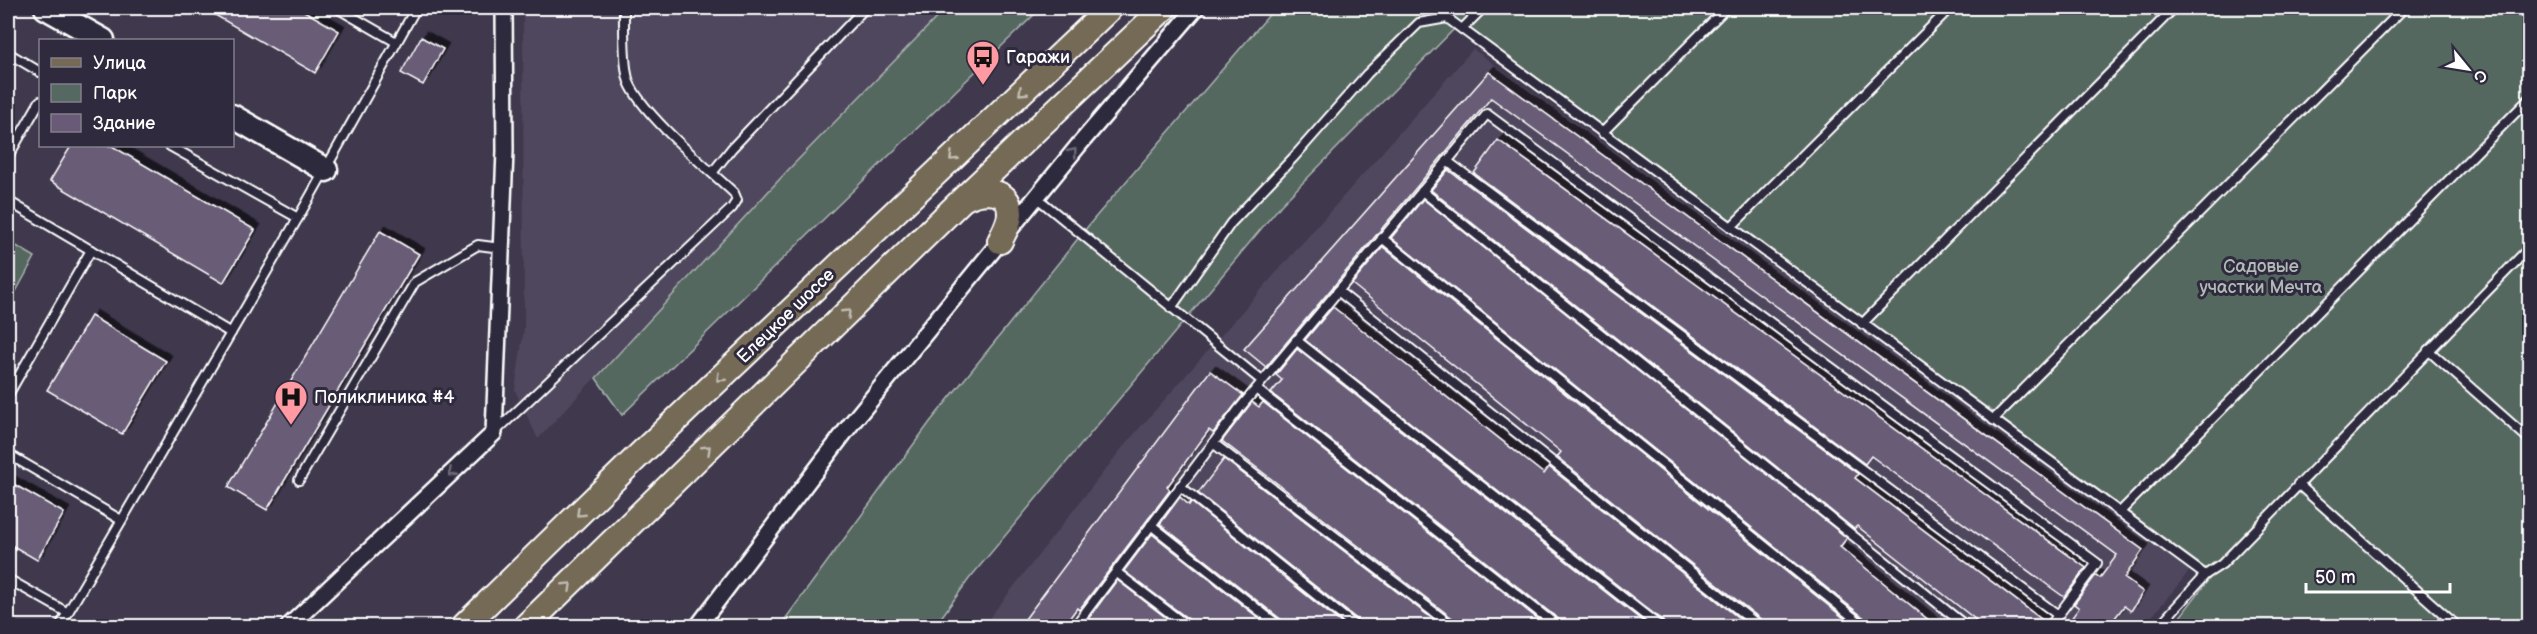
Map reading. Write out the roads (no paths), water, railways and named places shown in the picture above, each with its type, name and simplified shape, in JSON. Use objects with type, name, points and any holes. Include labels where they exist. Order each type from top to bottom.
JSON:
[{"type":"main road","name":"Елецкое шоссе","points":[[464,627],[636,458],[1110,8]]},
{"type":"main road","points":[[526,627],[963,199],[1164,8]]},
{"type":"main road","points":[[963,199],[986,190],[996,193],[1006,201],[1010,211],[1009,222],[1000,241]]},
{"type":"street","points":[[46,8],[101,39]]},
{"type":"street","points":[[289,627],[494,433],[505,151],[504,8]]},
{"type":"street","points":[[698,627],[851,424],[1036,197],[1196,8]]},
{"type":"street","points":[[234,117],[326,170]]},
{"type":"lane","points":[[337,8],[396,42]]},
{"type":"lane","points":[[60,627],[326,170],[416,8]]},
{"type":"lane","points":[[494,433],[732,208],[737,200],[734,193],[685,148],[647,107],[629,81],[624,8]]},
{"type":"lane","points":[[712,173],[748,131],[865,8]]},
{"type":"lane","points":[[1462,29],[1483,8]]},
{"type":"lane","points":[[1602,133],[1726,8]]},
{"type":"lane","points":[[1731,227],[1950,8]]},
{"type":"lane","points":[[1863,324],[2174,8]]},
{"type":"lane","points":[[1993,420],[2404,8]]},
{"type":"lane","points":[[1171,308],[1231,223],[1293,158],[1366,74],[1419,22],[1447,18],[2205,575]]},
{"type":"lane","points":[[8,53],[39,71]]},
{"type":"lane","points":[[2119,513],[2529,98]]},
{"type":"lane","points":[[8,157],[39,103]]},
{"type":"lane","points":[[1076,626],[1180,486],[1262,381],[1487,114],[2097,563],[2050,627]]},
{"type":"lane","points":[[172,147],[298,218]]},
{"type":"lane","points":[[1447,161],[2058,615]]},
{"type":"lane","points":[[1422,191],[1966,627]]},
{"type":"lane","points":[[1036,197],[1262,381]]},
{"type":"lane","points":[[8,201],[231,333]]},
{"type":"lane","points":[[1382,238],[1864,627]]},
{"type":"lane","points":[[299,480],[415,282],[478,245],[501,248]]},
{"type":"lane","points":[[2159,627],[2205,575],[2222,564],[2529,246]]},
{"type":"lane","points":[[8,395],[91,250]]},
{"type":"lane","points":[[1338,291],[1759,627]]},
{"type":"lane","points":[[1296,340],[1659,627]]},
{"type":"lane","points":[[2428,350],[2529,440]]},
{"type":"lane","points":[[1256,389],[1557,627]]},
{"type":"lane","points":[[1213,443],[1452,627]]},
{"type":"lane","points":[[8,453],[121,520]]},
{"type":"lane","points":[[2298,484],[2457,627]]},
{"type":"lane","points":[[1180,486],[1355,627]]},
{"type":"lane","points":[[1151,525],[1279,627]]},
{"type":"lane","points":[[1116,572],[1187,627]]},
{"type":"lane","points":[[8,579],[68,613]]},
{"type":"place","name":"Гаражи","points":[[983,86]]},
{"type":"place","name":"Поликлиника #4","points":[[291,426]]},
{"type":"park label","name":"Садовые участки Мечта","points":[[2261,276]]}]
